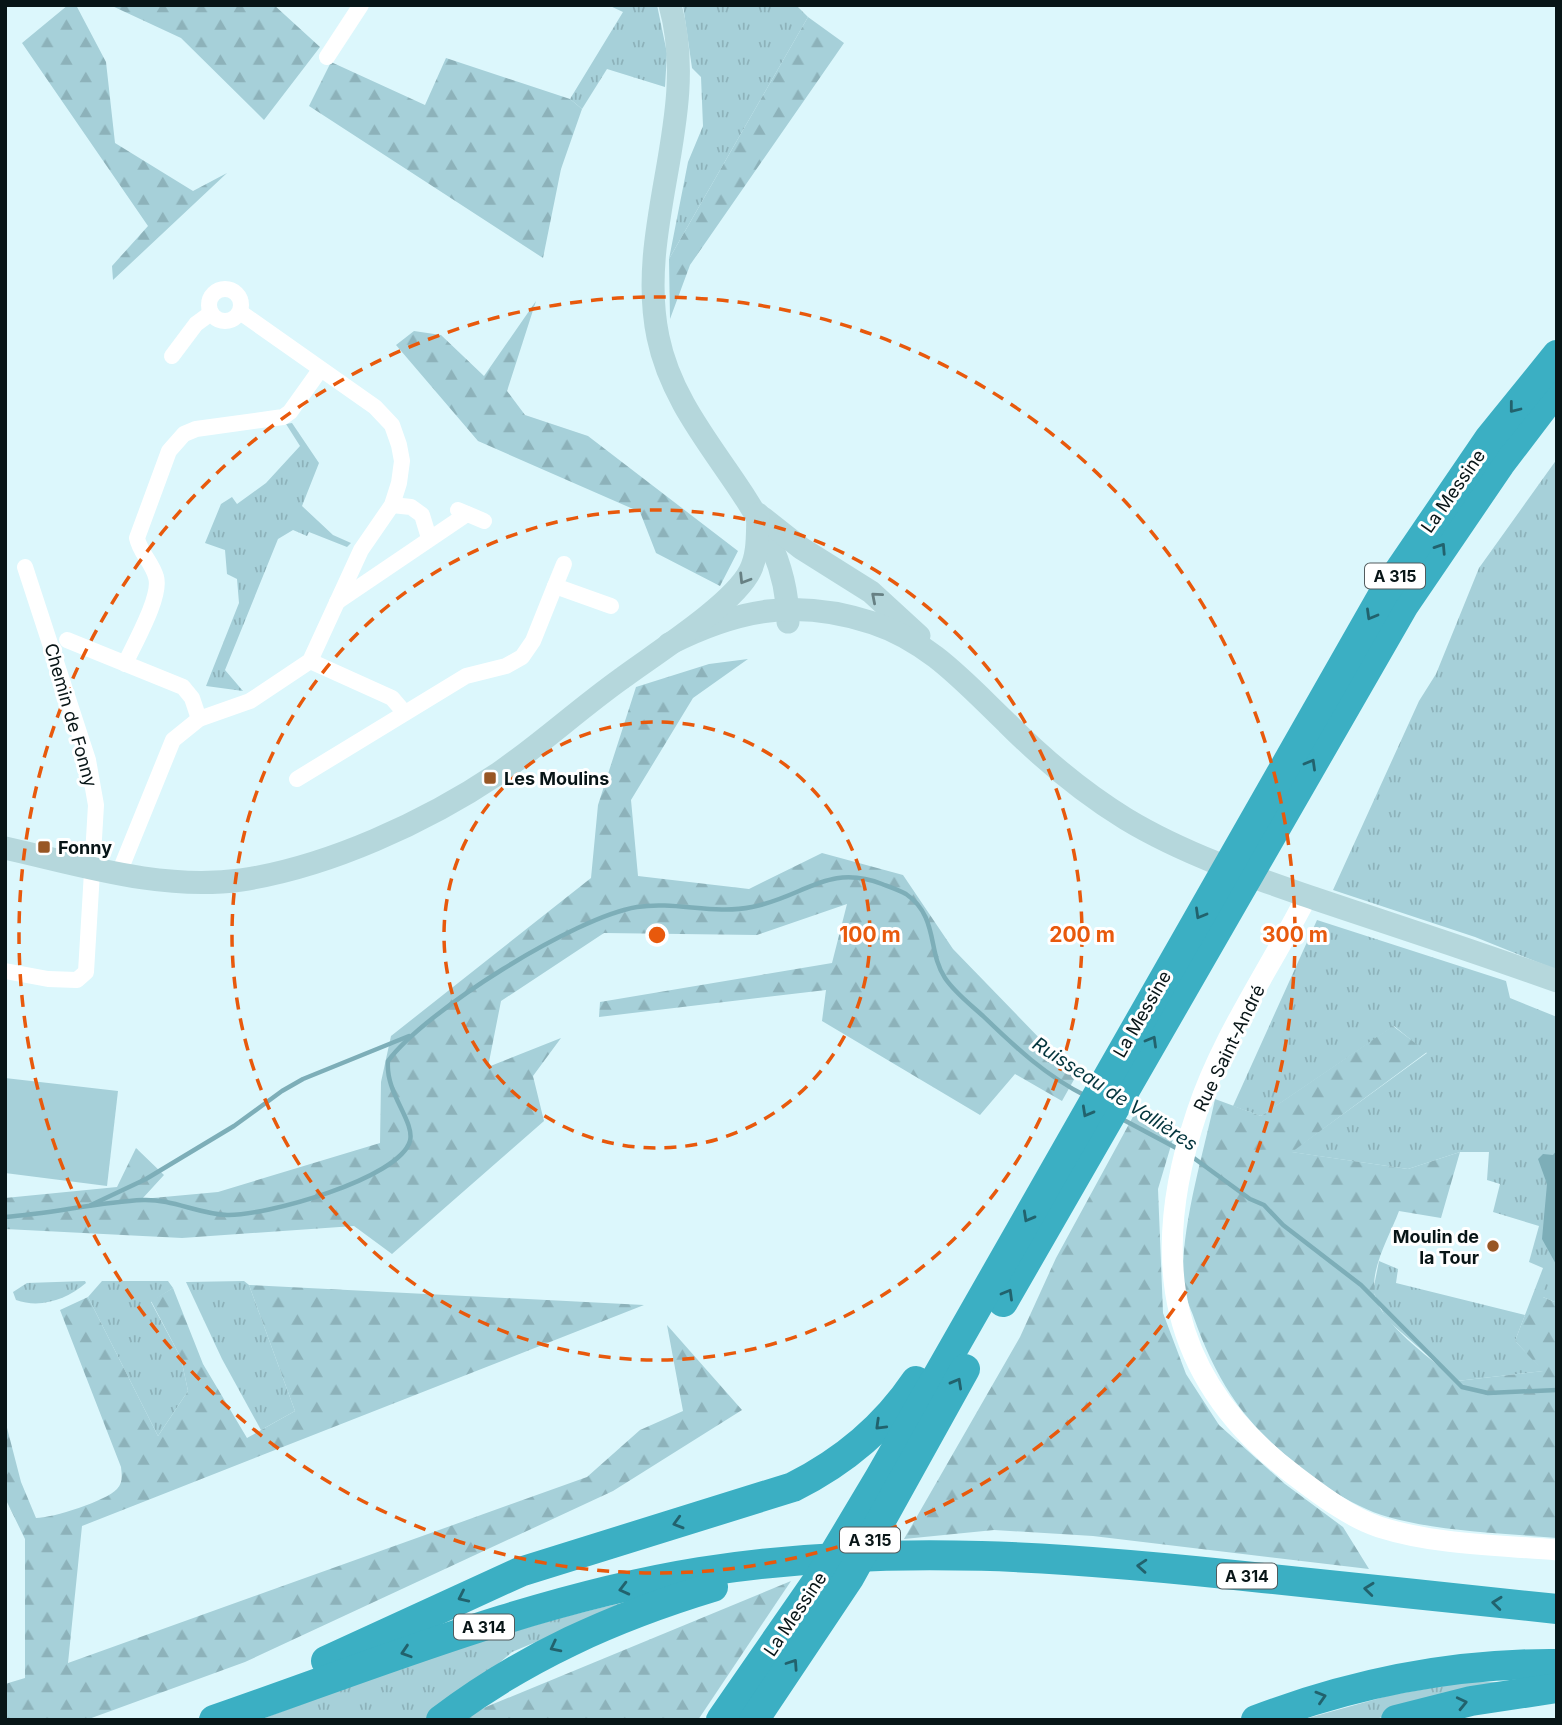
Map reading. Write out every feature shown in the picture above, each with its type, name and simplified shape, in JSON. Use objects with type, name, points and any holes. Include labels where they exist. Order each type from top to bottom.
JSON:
[{"type":"highway","name":"La Messine","points":[[754,1720],[849,1578],[1061,1181],[1268,818],[1384,593],[1489,439],[1557,355]]},
{"type":"highway","name":"La Messine","points":[[1268,818],[1425,573],[1500,464],[1557,389]]},
{"type":"highway","name":"La Messine","points":[[721,1720],[822,1574],[1004,1259],[1061,1181]]},
{"type":"highway","points":[[204,1720],[233,1700],[520,1572],[612,1541],[767,1497],[812,1478],[849,1453],[891,1414],[1004,1259]]},
{"type":"highway","name":"A 314","points":[[214,1720],[348,1671],[510,1618],[634,1586],[761,1570],[848,1555],[1058,1560],[1175,1569],[1557,1609]]},
{"type":"highway","points":[[441,1720],[502,1677],[580,1634],[640,1610],[761,1570]]},
{"type":"highway","points":[[1256,1720],[1352,1688],[1407,1675],[1463,1668],[1557,1664]]},
{"type":"highway","points":[[1396,1720],[1471,1701],[1557,1688]]},
{"type":"main road","points":[[670,5],[678,41],[679,92],[653,269],[658,339],[672,383],[703,436],[758,514],[781,565],[788,615]]},
{"type":"main road","points":[[5,848],[119,873],[185,882],[220,881],[267,874],[335,854],[427,815],[499,772],[664,649],[737,590],[755,558],[758,514]]},
{"type":"main road","points":[[758,514],[801,548],[871,592],[1005,722],[1080,788],[1128,820],[1213,861],[1557,981]]},
{"type":"main road","points":[[664,649],[737,616],[834,613],[875,624],[943,660]]},
{"type":"main road","points":[[788,615],[852,631],[889,646],[937,673],[1005,722]]},
{"type":"street","points":[[327,57],[361,5]]},
{"type":"street","points":[[119,873],[173,740],[199,719],[250,701],[310,661],[360,550],[393,505],[402,461],[392,425],[375,407],[240,312],[237,294],[225,289],[219,290],[211,298],[211,313]]},
{"type":"street","points":[[211,313],[222,321],[230,321],[240,312]]},
{"type":"street","points":[[172,356],[196,324],[211,313]]},
{"type":"street","points":[[125,664],[157,593],[156,575],[139,548],[137,538],[169,451],[184,434],[196,429],[283,417],[290,412],[320,370]]},
{"type":"street","points":[[393,505],[411,507],[422,515],[429,538]]},
{"type":"street","points":[[335,603],[429,538],[461,511],[484,521]]},
{"type":"street","points":[[297,779],[466,676],[506,666],[522,657],[533,641],[564,564]]},
{"type":"street","name":"Chemin de Fonny","points":[[5,971],[77,981],[86,972],[96,805],[88,760],[25,566]]},
{"type":"street","points":[[555,586],[611,606]]},
{"type":"street","points":[[67,640],[183,687],[192,698],[199,719]]},
{"type":"street","points":[[310,661],[391,698],[404,712]]},
{"type":"street","name":"Rue Saint-André","points":[[1307,896],[1234,1031],[1193,1127],[1182,1174],[1171,1253],[1177,1308],[1200,1368],[1231,1418],[1252,1440],[1306,1485],[1376,1526],[1458,1542],[1557,1550]]},
{"type":"green space","points":[[68,5],[76,5],[106,62],[115,143],[193,191],[227,173],[113,280],[112,266],[148,226],[22,43]]},
{"type":"green space","points":[[110,5],[274,5],[320,47],[264,120],[181,38]]},
{"type":"green space","points":[[608,5],[657,5],[667,53],[665,87],[607,69],[582,109],[570,99],[623,12]]},
{"type":"green space","points":[[683,5],[796,5],[808,17],[669,259],[688,162],[703,126],[701,77],[692,68]]},
{"type":"green space","points":[[808,17],[844,43],[690,265],[670,319],[669,259]]},
{"type":"green space","points":[[446,58],[570,99],[582,109],[561,169],[543,258],[309,106],[331,62],[425,105]]},
{"type":"green space","points":[[536,301],[507,391],[525,415],[588,436],[738,551],[720,586],[656,553],[640,512],[478,441],[396,345],[414,331],[441,335],[484,376]]},
{"type":"green space","points":[[292,423],[319,463],[302,506],[333,535],[351,543],[347,547],[309,532],[307,536],[293,530],[278,539],[225,670],[243,691],[206,686],[239,603],[237,579],[227,574],[225,550],[205,543],[221,504],[232,497],[237,504],[266,483],[300,446],[286,424]]},
{"type":"green space","points":[[1557,459],[1557,970],[1475,937],[1333,890],[1419,701],[1436,674],[1479,568]]},
{"type":"green space","points":[[748,659],[693,698],[631,800],[638,876],[749,889],[822,853],[903,875],[953,949],[1076,1076],[1062,1101],[1015,1074],[980,1115],[822,1021],[826,990],[599,1017],[600,1002],[832,963],[847,904],[757,935],[604,933],[501,1001],[488,1067],[561,1038],[533,1076],[544,1121],[392,1254],[354,1226],[182,1238],[5,1229],[5,1198],[117,1187],[136,1148],[164,1175],[142,1199],[218,1192],[380,1143],[381,1082],[391,1036],[591,878],[598,805],[636,687],[709,664]]},
{"type":"green space","points":[[1317,920],[1506,981],[1510,998],[1557,1017],[1557,1303],[1543,1297],[1543,1268],[1529,1262],[1539,1226],[1493,1212],[1500,1184],[1487,1180],[1489,1152],[1460,1152],[1408,1169],[1291,1152],[1427,1053],[1394,1026],[1261,1116],[1233,1106]]},
{"type":"green space","points":[[1393,1026],[1427,1052],[1292,1152],[1408,1169],[1460,1152],[1441,1218],[1399,1211],[1379,1259],[1374,1279],[1377,1301],[1384,1314],[1407,1339],[1457,1381],[1543,1371],[1515,1341],[1543,1268],[1543,1297],[1557,1303],[1557,1538],[1472,1531],[1409,1522],[1367,1509],[1323,1484],[1280,1450],[1244,1413],[1215,1367],[1186,1296],[1183,1267],[1188,1219],[1215,1099],[1261,1116]]},
{"type":"green space","points":[[5,1078],[118,1091],[107,1186],[5,1173]]},
{"type":"green space","points":[[1135,1113],[1175,1132],[1158,1189],[1163,1313],[1186,1374],[1219,1425],[1285,1484],[1343,1527],[1369,1569],[1093,1536],[994,1530],[904,1539],[1020,1337],[1056,1258]]},
{"type":"green space","points":[[1379,1261],[1398,1269],[1396,1283],[1525,1315],[1515,1341],[1544,1371],[1457,1381],[1386,1319],[1373,1291]]},
{"type":"green space","points":[[102,1281],[168,1281],[173,1288],[151,1302],[181,1358],[188,1391],[158,1436],[88,1297]]},
{"type":"green space","points":[[244,1281],[249,1285],[295,1411],[261,1430],[222,1359],[186,1282]]},
{"type":"green space","points":[[27,1283],[86,1283],[71,1294],[44,1303],[16,1300],[13,1292]]},
{"type":"green space","points":[[249,1285],[644,1305],[82,1526],[68,1663],[587,1477],[640,1430],[683,1411],[667,1325],[742,1410],[613,1491],[245,1662],[86,1720],[5,1720],[5,1684],[25,1678],[25,1539],[5,1498],[5,1420],[21,1482],[36,1518],[66,1512],[102,1499],[117,1489],[122,1479],[121,1467],[60,1310],[88,1297],[158,1436],[188,1391],[181,1358],[151,1301],[173,1288],[203,1364],[247,1438],[295,1411]]},
{"type":"green space","points":[[791,1581],[698,1720],[463,1720],[469,1714]]},
{"type":"green space","points":[[635,1600],[512,1652],[432,1720],[259,1720],[492,1638]]},
{"type":"green space","points":[[1466,1682],[1525,1682],[1371,1720],[1301,1720],[1391,1695]]},
{"type":"shaded area","points":[[1557,1150],[1557,1266],[1542,1239],[1547,1184],[1538,1159],[1543,1154],[1553,1155]]},
{"type":"waterway","name":"Ruisseau de Vallières","points":[[5,1217],[143,1200],[165,1202],[216,1214],[245,1214],[329,1193],[382,1169],[401,1155],[410,1141],[408,1125],[391,1084],[388,1061],[434,1017],[503,969],[577,928],[610,914],[652,906],[723,910],[752,907],[831,879],[846,877],[882,884],[906,894],[916,903],[928,924],[940,968],[953,989],[1032,1060],[1086,1096]]},
{"type":"waterway","points":[[91,1205],[146,1179],[234,1126],[303,1079],[409,1036]]},
{"type":"waterway","name":"Ruisseau de Vallières","points":[[1120,1118],[1180,1150]]},
{"type":"waterway","name":"Ruisseau de Vallières","points":[[1191,1156],[1250,1199],[1264,1205],[1283,1225],[1361,1285],[1462,1387],[1488,1393],[1557,1390]]},
{"type":"place","name":"Les Moulins","points":[[490,778]]},
{"type":"place","name":"Fonny","points":[[44,847]]},
{"type":"place","name":"Moulin de la Tour","points":[[1493,1246]]}]
